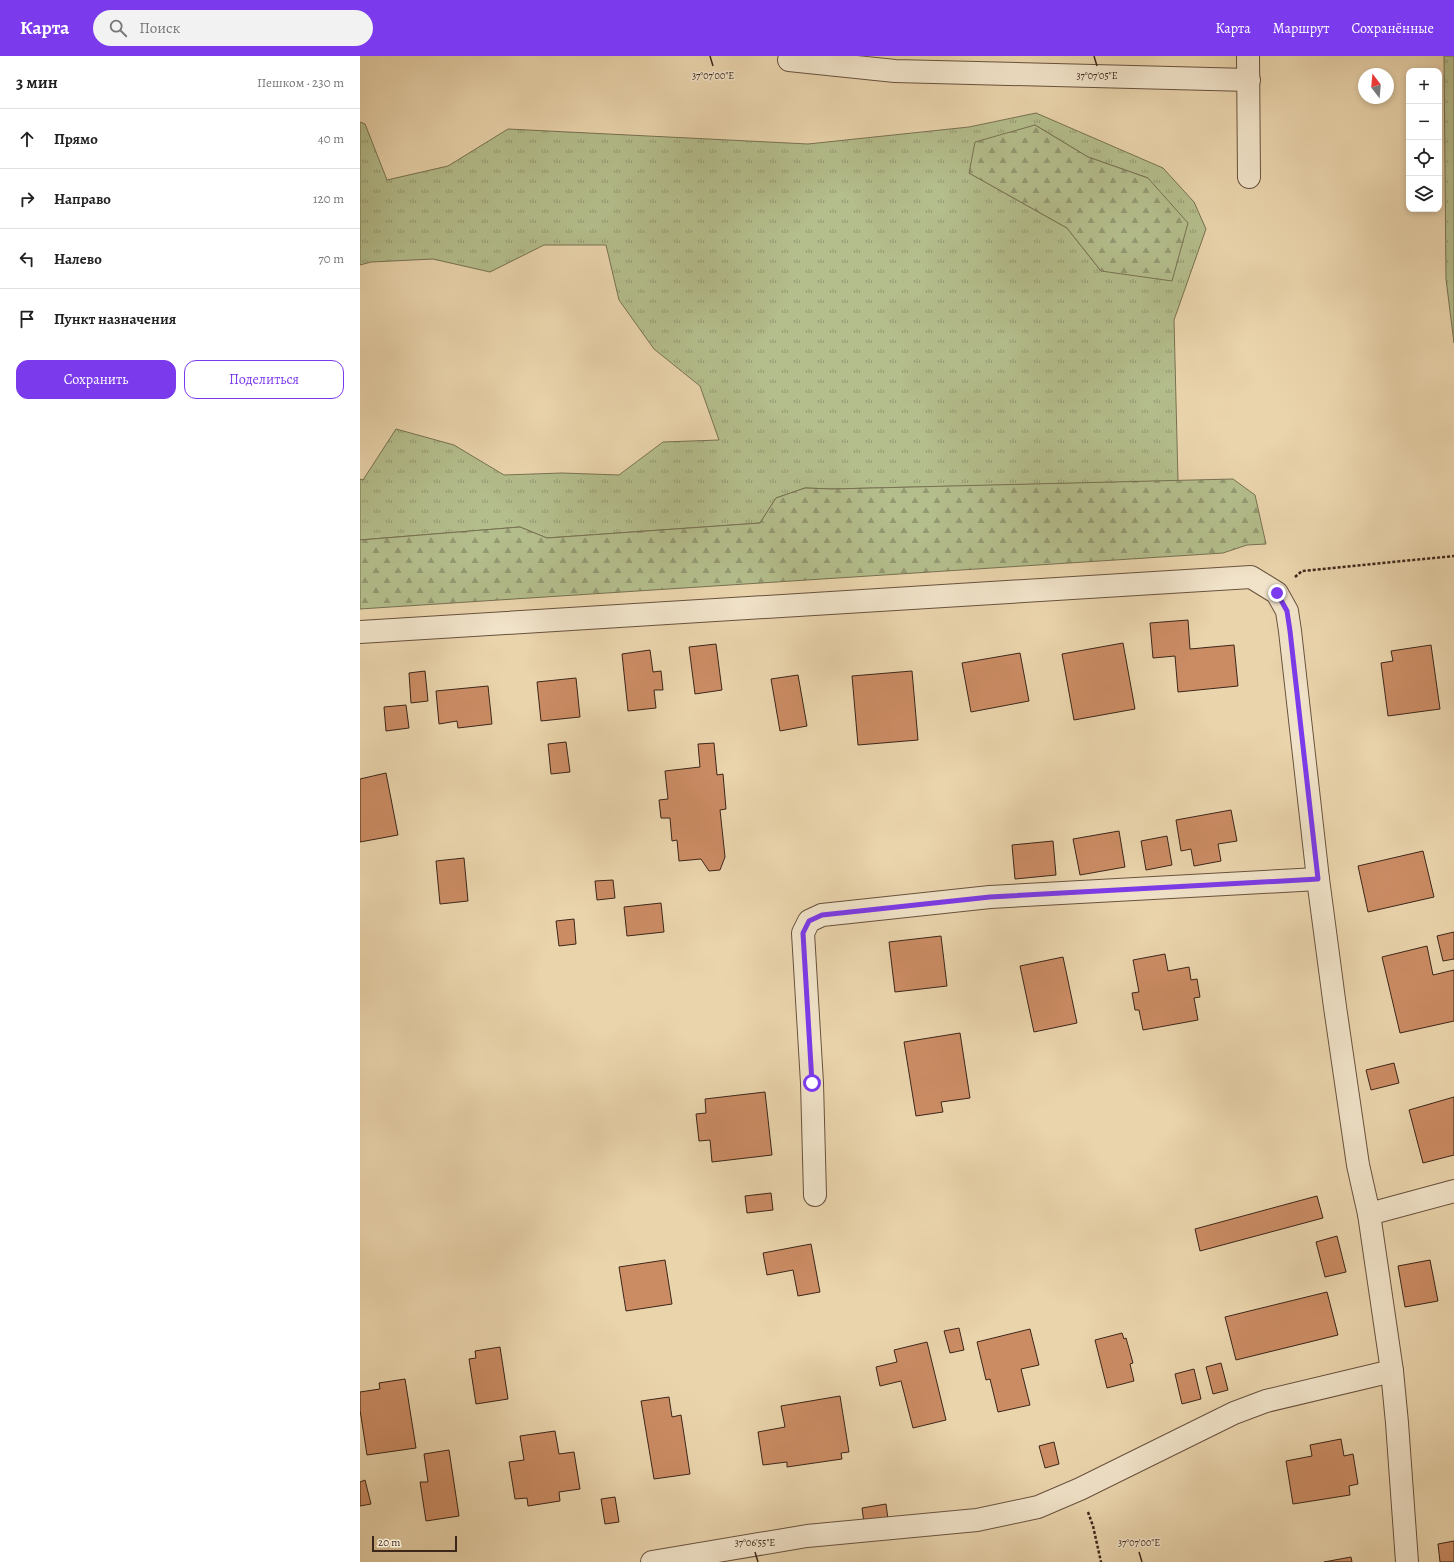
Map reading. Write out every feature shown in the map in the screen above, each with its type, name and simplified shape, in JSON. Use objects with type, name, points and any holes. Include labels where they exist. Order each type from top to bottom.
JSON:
[{"type":"street","points":[[1248,56],[1249,177]]},
{"type":"street","points":[[789,60],[895,71],[1248,80]]},
{"type":"street","points":[[360,632],[1251,578],[1277,593],[1287,611],[1290,631],[1318,879],[1335,1008],[1358,1165],[1369,1214],[1392,1371],[1407,1562]]},
{"type":"street","points":[[815,1195],[812,1083],[803,933],[809,921],[822,915],[990,897],[1318,879]]},
{"type":"street","points":[[1369,1214],[1454,1191]]},
{"type":"street","points":[[652,1562],[807,1536],[977,1520],[1038,1506],[1080,1489],[1234,1413],[1266,1401],[1392,1371]]},
{"type":"path","points":[[1277,593],[1302,571],[1454,556]]},
{"type":"path","points":[[1080,1489],[1094,1526],[1101,1562]]},
{"type":"green space","points":[[1444,56],[1454,56],[1454,343],[1446,279]]},
{"type":"green space","points":[[1036,113],[1163,168],[1194,202],[1206,229],[1174,320],[1178,481],[832,489],[805,488],[776,498],[760,523],[547,538],[520,527],[360,540],[360,479],[363,480],[396,429],[454,445],[504,475],[562,473],[619,475],[663,442],[719,440],[700,386],[654,349],[619,300],[606,245],[544,245],[490,272],[433,259],[371,262],[360,265],[360,122],[365,124],[387,180],[448,166],[508,129],[808,144],[969,127]],"holes":[[[1035,125],[1088,157],[1148,178],[1101,271],[1067,228],[969,173]]]},
{"type":"green space","points":[[1035,125],[1088,157],[1148,178],[1188,223],[1172,281],[1101,271],[1067,228],[969,173],[975,142]]},
{"type":"green space","points":[[1233,479],[1255,495],[1266,544],[1247,545],[1223,553],[360,609],[360,540],[520,527],[547,538],[760,523],[776,498],[805,488],[832,489]]},
{"type":"building","points":[[1188,620],[1190,649],[1234,645],[1238,686],[1178,692],[1175,656],[1153,658],[1150,623]]},
{"type":"building","points":[[1123,643],[1135,709],[1074,720],[1062,654]]},
{"type":"building","points":[[716,644],[722,690],[695,694],[689,647]]},
{"type":"building","points":[[1431,645],[1440,709],[1388,716],[1381,663],[1393,661],[1391,651]]},
{"type":"building","points":[[650,650],[653,672],[661,671],[663,690],[654,690],[656,708],[628,711],[622,654]]},
{"type":"building","points":[[1020,653],[1029,701],[971,712],[962,663]]},
{"type":"building","points":[[425,671],[428,701],[411,703],[409,673]]},
{"type":"building","points":[[912,671],[918,740],[858,745],[852,676]]},
{"type":"building","points":[[798,675],[807,726],[780,731],[771,679]]},
{"type":"building","points":[[576,678],[580,717],[541,721],[537,682]]},
{"type":"building","points":[[488,686],[492,724],[458,728],[457,721],[439,724],[436,691]]},
{"type":"building","points":[[406,705],[409,728],[386,731],[384,707]]},
{"type":"building","points":[[566,742],[570,772],[551,774],[548,744]]},
{"type":"building","points":[[714,743],[717,775],[723,774],[726,809],[720,810],[725,857],[720,870],[709,871],[701,859],[679,861],[677,840],[672,841],[670,818],[661,818],[659,800],[668,799],[665,771],[700,767],[698,744]]},
{"type":"building","points":[[386,773],[398,835],[360,842],[360,779]]},
{"type":"building","points":[[1231,810],[1237,841],[1218,844],[1221,861],[1194,866],[1191,849],[1181,851],[1176,820]]},
{"type":"building","points":[[1119,831],[1125,867],[1080,875],[1073,839]]},
{"type":"building","points":[[1167,836],[1172,865],[1146,870],[1141,841]]},
{"type":"building","points":[[1053,841],[1056,875],[1015,879],[1012,845]]},
{"type":"building","points":[[1423,851],[1434,897],[1368,912],[1358,866]]},
{"type":"building","points":[[464,858],[468,901],[440,904],[436,861]]},
{"type":"building","points":[[613,880],[615,898],[597,900],[595,881]]},
{"type":"building","points":[[661,903],[664,932],[627,936],[624,907]]},
{"type":"building","points":[[574,919],[576,944],[559,946],[556,921]]},
{"type":"building","points":[[1454,932],[1454,959],[1443,961],[1437,936]]},
{"type":"building","points":[[941,936],[947,986],[895,992],[889,942]]},
{"type":"building","points":[[1427,946],[1433,975],[1454,970],[1454,1021],[1400,1033],[1382,957]]},
{"type":"building","points":[[1165,954],[1168,971],[1189,967],[1191,980],[1197,979],[1200,997],[1194,998],[1198,1020],[1143,1030],[1139,1010],[1135,1010],[1132,993],[1139,992],[1133,960]]},
{"type":"building","points":[[1063,957],[1077,1023],[1034,1032],[1020,966]]},
{"type":"building","points":[[960,1033],[970,1098],[941,1102],[943,1112],[916,1116],[904,1042]]},
{"type":"building","points":[[1394,1063],[1399,1083],[1371,1090],[1366,1070]]},
{"type":"building","points":[[765,1092],[772,1155],[712,1162],[710,1140],[699,1141],[696,1114],[706,1113],[705,1099]]},
{"type":"building","points":[[1454,1097],[1454,1155],[1423,1163],[1409,1110]]},
{"type":"building","points":[[771,1193],[773,1210],[747,1213],[745,1196]]},
{"type":"building","points":[[1317,1196],[1323,1218],[1200,1251],[1195,1229]]},
{"type":"building","points":[[1337,1236],[1346,1272],[1325,1277],[1316,1242]]},
{"type":"building","points":[[811,1244],[820,1292],[798,1296],[793,1270],[767,1275],[763,1253]]},
{"type":"building","points":[[665,1260],[672,1304],[626,1311],[619,1267]]},
{"type":"building","points":[[1430,1260],[1438,1301],[1405,1307],[1398,1266]]},
{"type":"building","points":[[1327,1292],[1338,1335],[1236,1360],[1225,1317]]},
{"type":"building","points":[[959,1328],[964,1350],[950,1353],[944,1331]]},
{"type":"building","points":[[1030,1329],[1039,1365],[1021,1369],[1030,1405],[998,1412],[990,1379],[986,1380],[977,1342]]},
{"type":"building","points":[[1122,1333],[1124,1339],[1126,1338],[1133,1363],[1130,1364],[1134,1381],[1107,1388],[1095,1340]]},
{"type":"building","points":[[927,1342],[946,1420],[913,1428],[901,1381],[880,1386],[876,1367],[897,1362],[894,1350]]},
{"type":"building","points":[[500,1347],[508,1399],[476,1404],[469,1359],[476,1358],[475,1351]]},
{"type":"building","points":[[1221,1363],[1228,1390],[1213,1394],[1206,1367]]},
{"type":"building","points":[[1194,1369],[1201,1399],[1182,1404],[1175,1374]]},
{"type":"building","points":[[405,1379],[416,1448],[367,1455],[360,1410],[360,1392],[380,1389],[379,1383]]},
{"type":"building","points":[[840,1396],[849,1452],[841,1453],[842,1459],[787,1467],[787,1462],[763,1465],[758,1432],[785,1427],[781,1406]]},
{"type":"building","points":[[669,1397],[672,1417],[681,1415],[690,1474],[654,1479],[641,1401]]},
{"type":"building","points":[[555,1431],[559,1454],[574,1452],[580,1489],[559,1492],[560,1501],[528,1506],[527,1498],[515,1499],[509,1462],[524,1460],[520,1436]]},
{"type":"building","points":[[1341,1439],[1344,1456],[1353,1454],[1358,1484],[1349,1486],[1350,1495],[1293,1504],[1286,1461],[1312,1456],[1310,1445]]},
{"type":"building","points":[[1054,1442],[1059,1464],[1045,1468],[1039,1446]]},
{"type":"building","points":[[449,1450],[459,1516],[426,1521],[420,1482],[428,1482],[424,1454]]},
{"type":"building","points":[[365,1480],[371,1504],[360,1506],[360,1482]]},
{"type":"building","points":[[615,1497],[619,1522],[605,1524],[601,1499]]},
{"type":"building","points":[[886,1504],[888,1519],[864,1523],[862,1508]]},
{"type":"building","points":[[1454,1541],[1454,1562],[1440,1562],[1438,1544]]},
{"type":"building","points":[[1351,1557],[1352,1562],[1324,1562]]},
{"type":"route","points":[[812,1083],[803,933],[809,921],[822,915],[990,897],[1318,879],[1290,631],[1287,611],[1277,593]]}]
